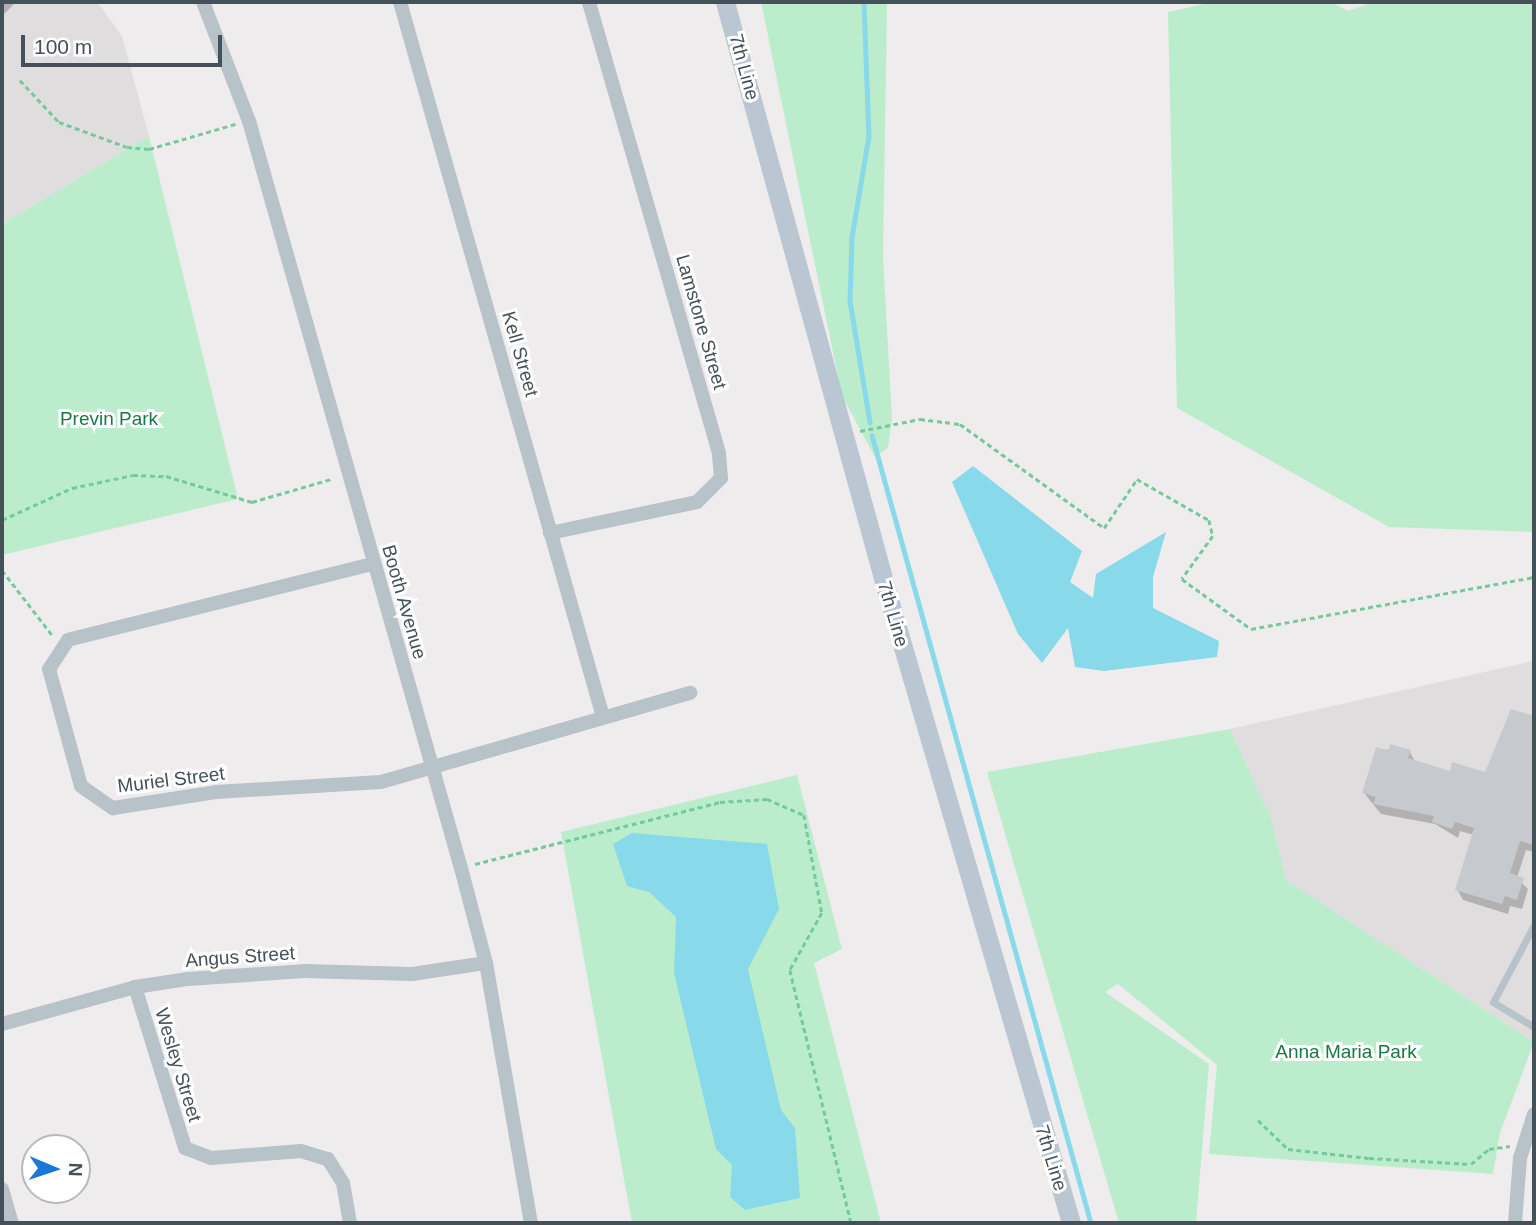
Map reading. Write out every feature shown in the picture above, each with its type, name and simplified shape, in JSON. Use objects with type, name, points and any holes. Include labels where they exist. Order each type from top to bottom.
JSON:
[{"type":"street","name":"Booth Avenue","points":[[203,2],[248,121],[486,963],[531,1223]]},
{"type":"street","name":"Kell Street","points":[[400,2],[603,717]]},
{"type":"street","name":"Lamstone Street","points":[[550,533],[697,502],[721,478],[719,453],[589,2]]},
{"type":"street","name":"7th Line","points":[[725,2],[992,966],[1071,1223]]},
{"type":"street","name":"Muriel Street","points":[[372,564],[68,640],[50,669],[81,786],[113,808],[216,792],[354,786],[432,768],[690,693]]},
{"type":"street","name":"Angus Street","points":[[2,1024],[135,987],[238,974],[412,974],[486,963]]},
{"type":"street","name":"Wesley Street","points":[[135,987],[185,1148],[211,1158],[301,1151],[328,1159],[343,1183],[350,1223]]},
{"type":"street","points":[[1515,1223],[1524,1147],[1534,1114]]},
{"type":"street","points":[[2,1189],[12,1223]]},
{"type":"lane","points":[[1533,1024],[1493,1002],[1534,925]]},
{"type":"path","points":[[20,80],[59,122],[127,147],[149,149],[237,123]]},
{"type":"path","points":[[846,433],[920,419],[960,424],[1104,528],[1137,479],[1209,520],[1213,536],[1182,579],[1251,629],[1534,577]]},
{"type":"path","points":[[2,520],[72,488],[133,475],[178,479],[252,502],[331,480]]},
{"type":"path","points":[[2,570],[55,638]]},
{"type":"path","points":[[477,863],[720,803],[767,799],[804,815],[822,914],[790,970],[850,1223]]},
{"type":"path","points":[[1258,1120],[1288,1149],[1369,1158],[1471,1164],[1489,1149],[1524,1147]]},
{"type":"shaded area","points":[[2,2],[97,2],[122,36],[149,136],[2,224]]},
{"type":"shaded area","points":[[1534,661],[1534,1042],[1286,880],[1271,818],[1230,729]]},
{"type":"green space","points":[[761,2],[887,2],[883,257],[892,419],[888,448],[875,457],[842,396]]},
{"type":"green space","points":[[1213,2],[1331,2],[1348,11],[1374,2],[1534,2],[1534,532],[1389,527],[1177,408],[1168,12]]},
{"type":"green space","name":"Previn Park","points":[[149,136],[238,499],[2,555],[2,224]]},
{"type":"green space","name":"Anna Maria Park","points":[[1230,729],[1271,818],[1286,880],[1534,1042],[1500,1133],[1493,1174],[1209,1154],[1217,1065],[1118,984],[1105,992],[1209,1064],[1196,1223],[1119,1223],[987,772]]},
{"type":"green space","points":[[797,775],[842,949],[814,963],[881,1223],[632,1223],[561,832]]},
{"type":"water","points":[[973,466],[1082,551],[1070,582],[1093,598],[1096,574],[1166,532],[1153,577],[1153,608],[1219,641],[1217,657],[1104,671],[1075,667],[1068,628],[1042,663],[1018,634],[952,482]]},
{"type":"water","points":[[632,833],[767,844],[779,909],[748,969],[781,1110],[795,1128],[800,1198],[745,1210],[730,1197],[732,1165],[716,1149],[674,973],[676,917],[649,892],[627,886],[613,844]]},
{"type":"building","points":[[1511,709],[1534,716],[1534,845],[1520,841],[1510,873],[1524,878],[1517,900],[1505,896],[1502,904],[1455,890],[1474,828],[1455,822],[1452,829],[1432,822],[1434,816],[1373,804],[1376,797],[1362,793],[1376,747],[1388,751],[1390,744],[1411,750],[1408,758],[1450,771],[1452,762],[1485,772]]},
{"type":"waterway","points":[[864,2],[869,136],[852,238],[850,301],[870,422]]},
{"type":"waterway","points":[[872,435],[1091,1223]]}]
